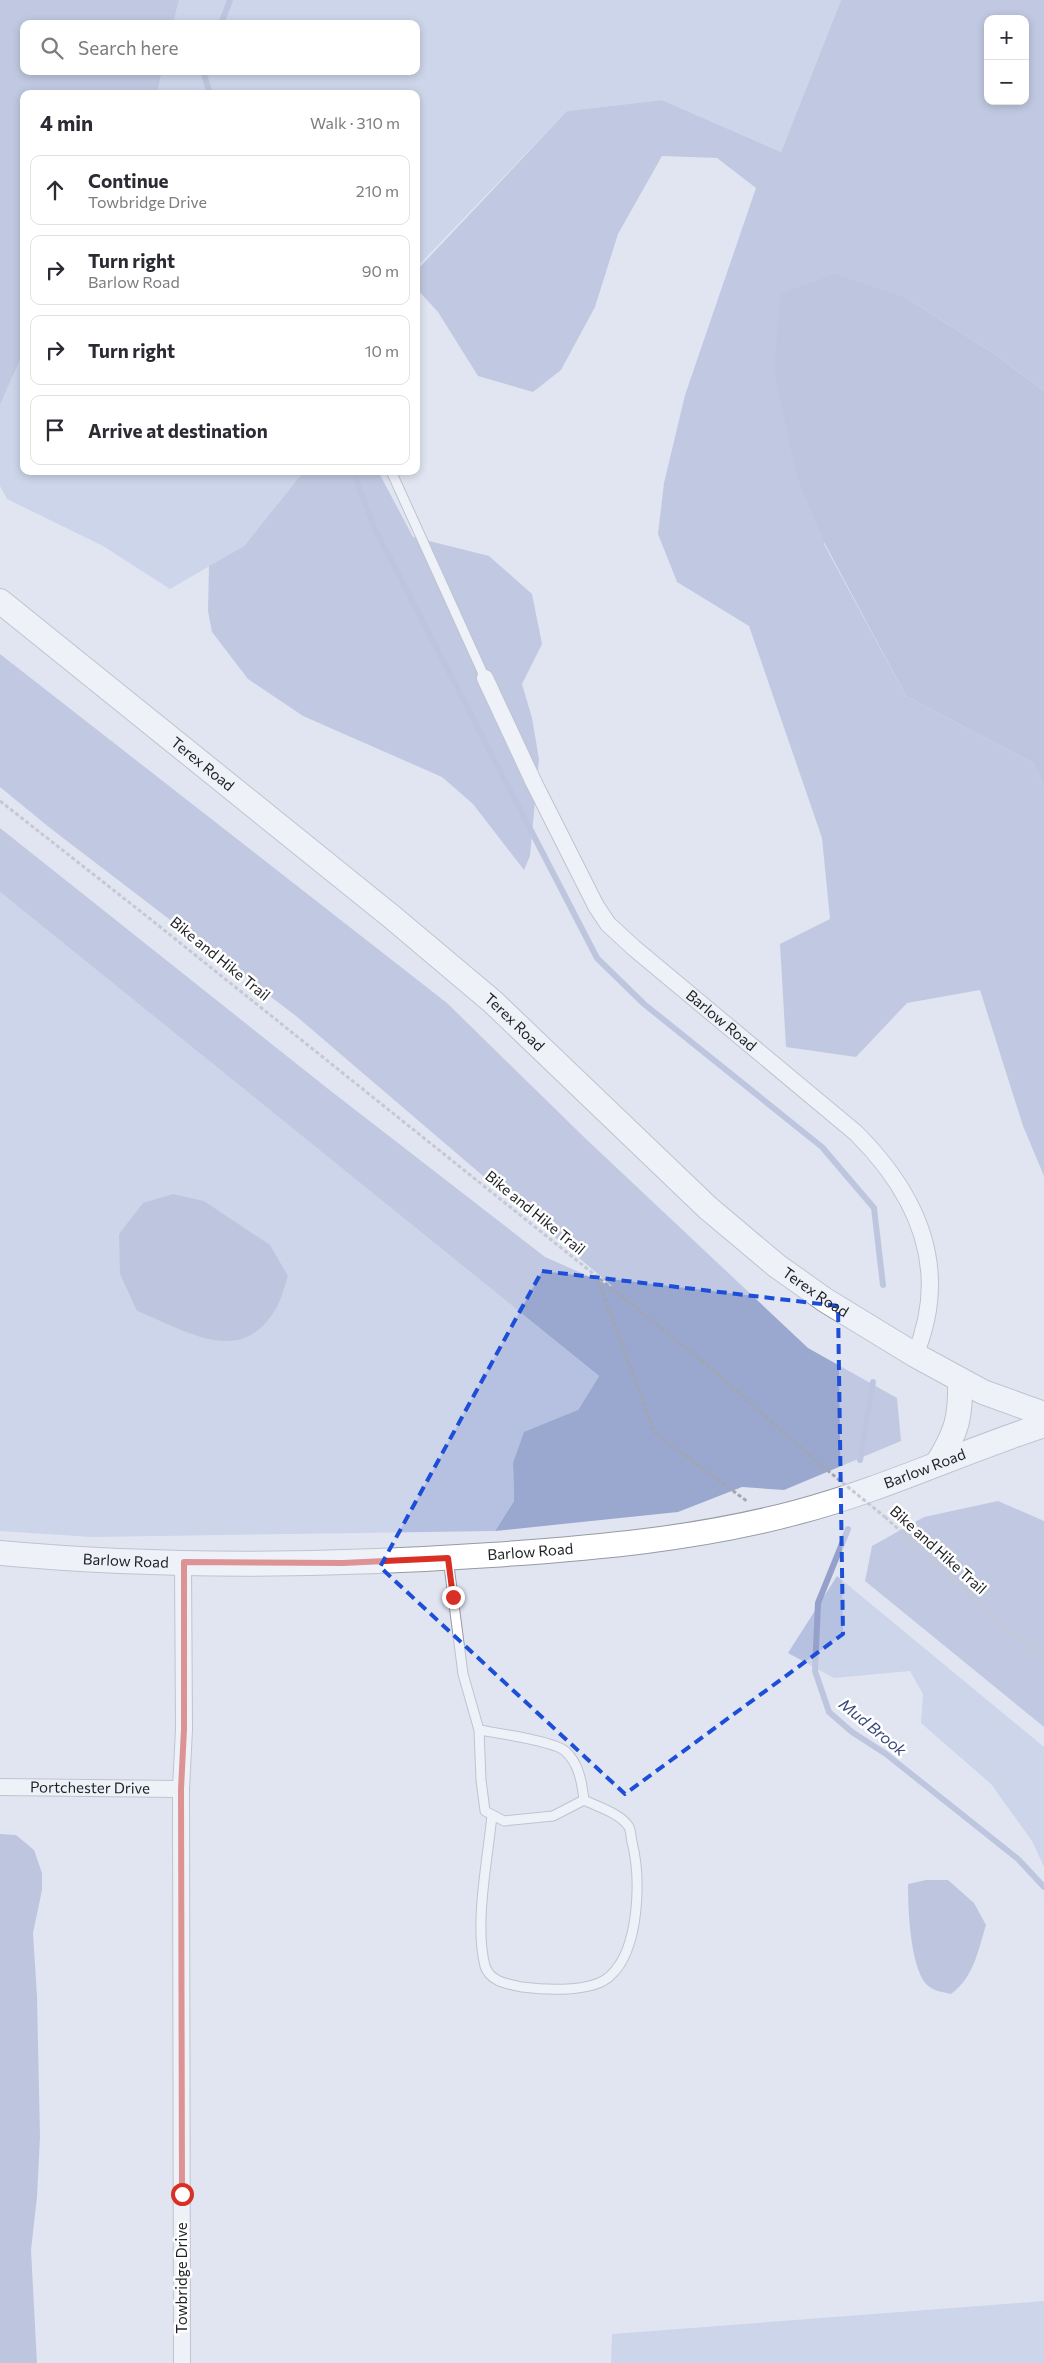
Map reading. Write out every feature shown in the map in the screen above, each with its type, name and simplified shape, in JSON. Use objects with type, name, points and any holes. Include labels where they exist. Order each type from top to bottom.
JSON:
[{"type":"main road","name":"Terex Road","points":[[0,601],[392,917],[493,1002],[708,1208],[777,1266],[824,1300],[960,1380],[983,1392],[1044,1414]]},
{"type":"main road","points":[[937,1464],[955,1431],[961,1409],[960,1380]]},
{"type":"main road","name":"Barlow Road","points":[[0,1553],[184,1562],[343,1563],[448,1558],[585,1548],[715,1531],[854,1496],[995,1441],[1044,1425]]},
{"type":"street","name":"Barlow Road","points":[[486,678],[543,801],[596,906],[608,924],[679,987],[856,1133],[880,1157],[901,1185],[917,1216],[928,1258],[929,1281],[925,1324],[915,1355]]},
{"type":"street","name":"Towbridge Drive","points":[[182,2363],[181,1789],[184,1720],[184,1562]]},
{"type":"street","name":"Portchester Drive","points":[[0,1787],[181,1789]]},
{"type":"lane","points":[[394,475],[486,678]]},
{"type":"lane","points":[[448,1558],[463,1674],[479,1730],[481,1780],[486,1811],[504,1821],[553,1816],[584,1800]]},
{"type":"lane","points":[[479,1730],[532,1740],[565,1751],[582,1777],[584,1800]]},
{"type":"lane","points":[[492,1815],[482,1916],[481,1942],[486,1968],[500,1983],[548,1991],[586,1987],[610,1976],[626,1952],[638,1913],[637,1859],[629,1827],[611,1812],[584,1800]]},
{"type":"path","name":"Bike and Hike Trail","points":[[0,801],[180,942],[700,1359],[822,1466],[885,1517],[1004,1625],[1044,1658]]},
{"type":"path","points":[[597,1278],[655,1433],[754,1507],[767,1519]]},
{"type":"highlighted area","points":[[542,1271],[838,1306],[843,1634],[625,1794],[380,1567]]},
{"type":"shaded area","points":[[0,0],[179,0],[174,20],[20,20],[20,75],[161,75],[158,90],[20,90],[20,360],[0,405]]},
{"type":"shaded area","points":[[179,0],[841,0],[781,152],[662,100],[567,111],[420,264],[420,90],[158,90],[161,75],[420,75],[420,20],[174,20]]},
{"type":"shaded area","points":[[841,0],[1044,0],[1044,391],[996,355],[907,298],[824,544],[906,696],[1033,763],[1044,786],[1044,1176],[1023,1126],[980,990],[907,1003],[856,1057],[786,1047],[780,944],[830,919],[822,838],[749,626],[677,582],[658,534],[664,483],[685,395],[756,188],[717,158],[662,156],[618,234],[595,307],[561,370],[533,392],[478,376],[438,312],[420,292],[420,267],[567,111],[662,100],[781,152]]},
{"type":"shaded area","points":[[834,274],[907,298],[996,355],[1044,391],[1044,786],[1033,763],[906,696],[825,544],[797,477],[774,372],[780,294]]},
{"type":"shaded area","points":[[20,360],[20,475],[301,475],[244,546],[170,589],[103,546],[7,499],[0,486],[0,405]]},
{"type":"shaded area","points":[[301,475],[380,475],[413,537],[489,556],[532,594],[542,644],[522,684],[532,718],[539,759],[530,856],[524,870],[473,804],[442,777],[303,716],[248,679],[212,632],[208,611],[209,566],[244,546]]},
{"type":"shaded area","points":[[0,654],[447,1003],[585,1138],[808,1348],[897,1398],[901,1441],[784,1490],[742,1487],[678,1512],[495,1531],[514,1501],[513,1463],[524,1432],[578,1410],[599,1376],[0,892],[0,828],[327,1088],[545,1257],[613,1287],[296,1016],[50,828],[0,787]]},
{"type":"shaded area","points":[[0,892],[599,1376],[578,1410],[513,1463],[514,1501],[495,1531],[92,1537],[0,1531]]},
{"type":"shaded area","points":[[173,1194],[204,1201],[270,1245],[288,1276],[278,1305],[264,1325],[248,1336],[231,1341],[214,1340],[176,1328],[137,1311],[120,1274],[119,1234],[143,1203]]},
{"type":"shaded area","points":[[998,1501],[1044,1521],[1044,1727],[865,1581],[872,1546],[924,1517]]},
{"type":"shaded area","points":[[837,1576],[1044,1747],[1044,1867],[1032,1841],[991,1784],[921,1723],[923,1694],[910,1671],[834,1678],[788,1653]]},
{"type":"shaded area","points":[[0,1834],[16,1835],[34,1850],[42,1873],[42,1890],[33,1933],[37,1996],[40,2137],[37,2197],[31,2250],[37,2363],[0,2363]]},
{"type":"shaded area","points":[[926,1880],[948,1880],[974,1903],[986,1925],[970,1972],[951,1994],[935,1990],[926,1984],[916,1964],[913,1951],[909,1922],[908,1884]]},
{"type":"shaded area","points":[[1044,2301],[1044,2363],[611,2363],[612,2334]]},
{"type":"waterway","points":[[222,20],[230,0]]},
{"type":"waterway","points":[[204,75],[209,90]]},
{"type":"waterway","points":[[354,475],[374,527],[597,958],[644,1004],[822,1147],[874,1208],[883,1285]]},
{"type":"waterway","name":"Mud Brook","points":[[860,1460],[873,1382]]},
{"type":"waterway","name":"Mud Brook","points":[[848,1529],[818,1603],[815,1671],[829,1712],[852,1732],[886,1754],[1018,1859],[1044,1887]]},
{"type":"route","points":[[182,2194],[181,1789],[184,1729],[184,1562],[292,1564],[448,1558],[453,1597]]}]
